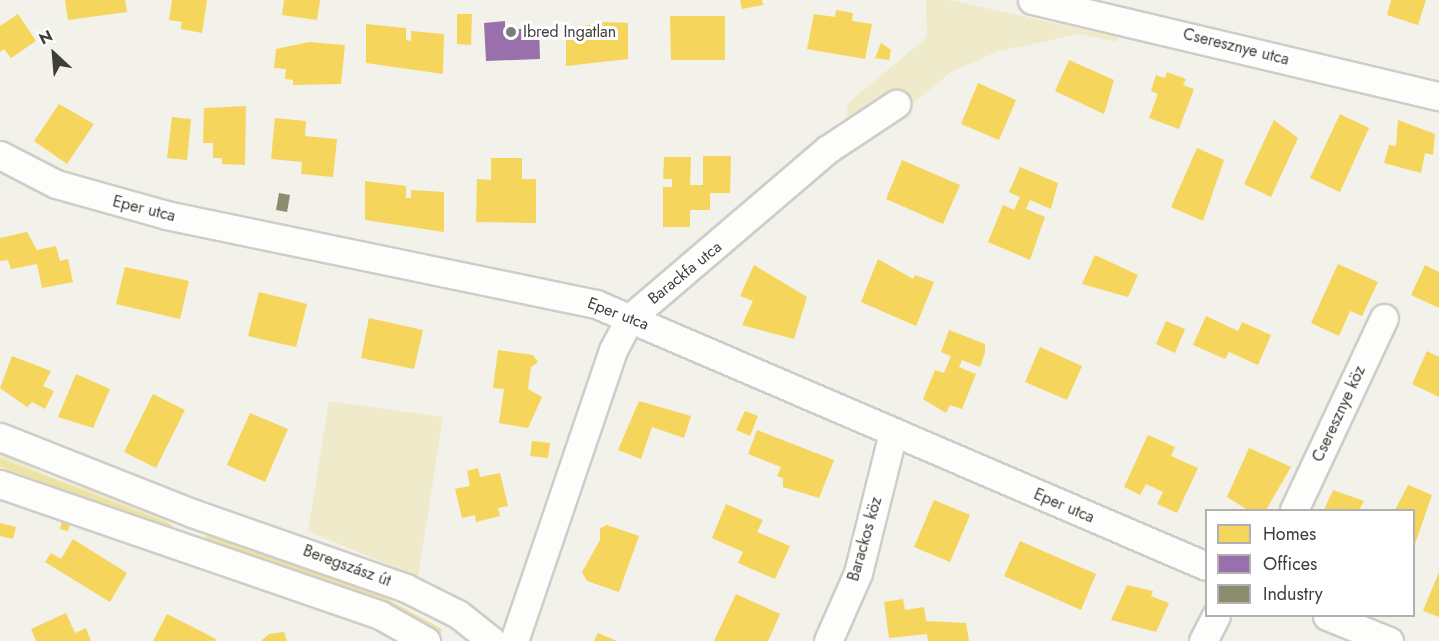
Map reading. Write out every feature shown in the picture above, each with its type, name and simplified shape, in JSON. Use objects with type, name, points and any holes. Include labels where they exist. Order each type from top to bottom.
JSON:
[{"type":"street","name":"Cseresznye utca","points":[[1032,0],[1114,8],[1439,96]]},
{"type":"street","name":"Barackfa utca","points":[[513,641],[613,350],[630,318],[828,149],[896,104]]},
{"type":"street","name":"Eper utca","points":[[0,155],[56,184],[166,215],[553,293],[630,318],[1205,566]]},
{"type":"street","name":"Cseresznye köz","points":[[1294,509],[1384,318]]},
{"type":"street","name":"Barackos köz","points":[[828,641],[858,573],[893,433]]},
{"type":"street","name":"Beregszász út","points":[[0,437],[192,513],[406,588],[458,614],[492,641]]},
{"type":"street","points":[[0,484],[180,549],[380,615],[426,641]]},
{"type":"street","points":[[180,549],[192,513]]},
{"type":"street","points":[[1203,641],[1215,617]]},
{"type":"street","points":[[1332,617],[1389,641]]},
{"type":"shaded area","points":[[926,0],[949,0],[1118,37],[1117,42],[1079,34],[999,51],[951,72],[905,110],[844,130],[848,103],[927,37]]},
{"type":"shaded area","points":[[329,401],[443,417],[418,577],[308,531]]},
{"type":"shaded area","points":[[0,453],[51,477],[171,518],[167,535],[0,477]]},
{"type":"building: Homes","points":[[65,0],[125,0],[127,12],[68,20]]},
{"type":"building: Homes","points":[[172,0],[207,0],[202,33],[181,29],[182,22],[169,20]]},
{"type":"building: Homes","points":[[284,0],[320,0],[317,20],[282,15]]},
{"type":"building: Homes","points":[[740,0],[762,0],[763,5],[742,9]]},
{"type":"building: Homes","points":[[1391,0],[1426,0],[1418,25],[1387,15]]},
{"type":"building: Homes","points":[[836,10],[853,13],[852,21],[872,24],[865,59],[807,49],[814,14],[835,17]]},
{"type":"building: Homes","points":[[18,14],[36,41],[11,58],[4,49],[0,52],[0,26]]},
{"type":"building: Homes","points":[[457,14],[472,14],[471,45],[457,44]]},
{"type":"building: Homes","points":[[670,16],[725,16],[725,60],[671,60]]},
{"type":"building: Homes","points":[[606,22],[628,23],[628,59],[566,66],[566,29]]},
{"type":"building: Homes","points":[[366,24],[406,28],[406,40],[411,41],[411,31],[444,34],[443,74],[366,63]]},
{"type":"building: Homes","points":[[309,42],[345,45],[341,84],[293,85],[293,80],[285,79],[286,69],[274,68],[276,49]]},
{"type":"building: Homes","points":[[881,43],[891,50],[889,60],[875,58]]},
{"type":"building: Homes","points":[[1069,60],[1114,80],[1104,114],[1055,91]]},
{"type":"building: Homes","points":[[1167,72],[1186,79],[1183,85],[1194,89],[1179,129],[1149,118],[1158,94],[1151,91],[1156,75],[1165,78]]},
{"type":"building: Homes","points":[[978,83],[1016,100],[999,140],[961,124]]},
{"type":"building: Homes","points":[[59,104],[94,124],[67,164],[34,141]]},
{"type":"building: Homes","points":[[246,106],[245,165],[222,164],[222,158],[213,158],[213,143],[203,143],[204,108]]},
{"type":"building: Homes","points":[[1340,114],[1369,128],[1340,192],[1310,178]]},
{"type":"building: Homes","points":[[172,117],[191,119],[187,160],[167,158]]},
{"type":"building: Homes","points":[[275,118],[306,121],[305,136],[337,139],[333,177],[301,174],[302,162],[271,159]]},
{"type":"building: Homes","points":[[1274,120],[1298,138],[1271,197],[1244,184]]},
{"type":"building: Homes","points":[[1398,120],[1435,134],[1433,155],[1425,153],[1421,173],[1384,163],[1389,145],[1396,146]]},
{"type":"building: Homes","points":[[1197,148],[1224,160],[1203,221],[1171,207]]},
{"type":"building: Homes","points":[[703,156],[731,156],[730,193],[710,193],[710,210],[690,210],[690,227],[663,227],[663,187],[672,187],[672,179],[663,179],[664,157],[691,157],[690,185],[703,185]]},
{"type":"building: Homes","points":[[491,158],[522,158],[522,179],[536,179],[536,223],[476,222],[477,179],[491,180]]},
{"type":"building: Homes","points":[[902,160],[960,185],[943,224],[886,199]]},
{"type":"building: Homes","points":[[1020,167],[1058,183],[1051,209],[1030,200],[1026,209],[1045,217],[1030,260],[988,242],[1003,205],[1014,210],[1020,197],[1009,192]]},
{"type":"building: Homes","points":[[365,181],[406,186],[406,198],[411,198],[411,190],[444,192],[444,232],[365,220]]},
{"type":"building: Homes","points":[[27,232],[37,250],[56,246],[60,261],[68,259],[73,282],[42,288],[37,264],[11,269],[8,260],[0,261],[0,238]]},
{"type":"building: Homes","points":[[1095,255],[1138,275],[1128,297],[1082,284]]},
{"type":"building: Homes","points":[[878,259],[913,279],[915,275],[934,282],[916,326],[861,302]]},
{"type":"building: Homes","points":[[1338,264],[1378,282],[1362,316],[1350,311],[1339,336],[1311,323]]},
{"type":"building: Homes","points":[[754,265],[807,297],[794,339],[742,325],[753,301],[740,296]]},
{"type":"building: Homes","points":[[1425,265],[1439,272],[1439,308],[1411,295]]},
{"type":"building: Homes","points":[[125,267],[189,281],[180,319],[116,304]]},
{"type":"building: Homes","points":[[259,292],[307,304],[296,347],[248,336]]},
{"type":"building: Homes","points":[[1206,316],[1238,331],[1242,322],[1271,335],[1258,365],[1229,352],[1225,359],[1193,345]]},
{"type":"building: Homes","points":[[369,318],[423,330],[414,369],[361,358]]},
{"type":"building: Homes","points":[[1166,321],[1185,329],[1175,353],[1156,344]]},
{"type":"building: Homes","points":[[949,330],[985,344],[985,353],[980,367],[962,360],[959,367],[976,374],[962,409],[950,405],[946,413],[923,399],[935,370],[944,373],[951,356],[941,352]]},
{"type":"building: Homes","points":[[1040,347],[1082,366],[1067,400],[1025,382]]},
{"type":"building: Homes","points":[[498,350],[533,355],[538,362],[531,367],[528,389],[542,397],[528,428],[499,423],[504,389],[493,388]]},
{"type":"building: Homes","points":[[1427,351],[1439,357],[1439,397],[1412,384]]},
{"type":"building: Homes","points":[[12,356],[51,371],[43,386],[54,391],[45,409],[32,402],[27,407],[0,388]]},
{"type":"building: Homes","points":[[76,374],[110,389],[93,428],[58,417]]},
{"type":"building: Homes","points":[[153,394],[185,410],[156,468],[124,452]]},
{"type":"building: Homes","points":[[639,401],[691,416],[684,438],[652,427],[641,459],[618,450]]},
{"type":"building: Homes","points":[[745,411],[758,416],[750,436],[736,430]]},
{"type":"building: Homes","points":[[250,413],[288,429],[265,482],[227,465]]},
{"type":"building: Homes","points":[[757,430],[834,460],[819,498],[783,487],[783,478],[777,476],[781,467],[748,454]]},
{"type":"building: Homes","points":[[1148,435],[1175,447],[1171,456],[1198,468],[1177,513],[1157,504],[1163,492],[1146,484],[1140,495],[1124,487]]},
{"type":"building: Homes","points":[[532,441],[550,443],[548,458],[530,456]]},
{"type":"building: Homes","points":[[1249,448],[1291,467],[1267,509],[1246,509],[1227,497]]},
{"type":"building: Homes","points":[[478,468],[480,477],[500,473],[508,506],[498,508],[500,516],[476,522],[475,515],[462,518],[455,489],[470,486],[467,471]]},
{"type":"building: Homes","points":[[1408,485],[1432,495],[1415,544],[1415,509],[1396,509]]},
{"type":"building: Homes","points":[[1333,490],[1364,501],[1360,509],[1324,509]]},
{"type":"building: Homes","points":[[934,500],[970,515],[950,562],[914,547]]},
{"type":"building: Homes","points":[[726,504],[763,520],[757,532],[790,546],[775,579],[738,563],[743,552],[712,538]]},
{"type":"building: Homes","points":[[62,521],[70,524],[68,531],[60,529]]},
{"type":"building: Homes","points":[[0,523],[16,527],[13,539],[0,536]]},
{"type":"building: Homes","points":[[607,525],[639,536],[619,592],[587,581],[582,572],[600,540],[600,528]]},
{"type":"building: Homes","points":[[73,539],[127,573],[110,602],[45,562],[51,553],[61,559]]},
{"type":"building: Homes","points":[[1020,541],[1096,574],[1081,610],[1004,576]]},
{"type":"building: Homes","points":[[1439,572],[1439,617],[1423,611]]},
{"type":"building: Homes","points":[[1127,585],[1153,591],[1151,596],[1169,603],[1156,632],[1111,620]]},
{"type":"building: Homes","points":[[736,594],[780,614],[768,641],[714,641]]},
{"type":"building: Homes","points":[[903,599],[905,610],[924,607],[926,621],[966,623],[969,641],[928,641],[927,634],[889,638],[884,602]]},
{"type":"building: Homes","points":[[66,613],[75,633],[86,628],[91,641],[36,641],[31,629]]},
{"type":"building: Homes","points":[[167,614],[216,639],[215,641],[153,641]]},
{"type":"building: Homes","points":[[284,632],[287,641],[261,641],[269,634]]},
{"type":"building: Homes","points":[[598,633],[617,641],[594,641]]},
{"type":"building: Offices","points":[[505,21],[505,30],[539,28],[540,59],[486,61],[484,23]]},
{"type":"building: Industry","points":[[279,193],[290,195],[287,212],[276,210]]},
{"type":"waterway","points":[[0,462],[168,526]]},
{"type":"waterway","points":[[207,539],[370,593],[437,630]]},
{"type":"place","name":"Ibred Ingatlan","points":[[511,32]]}]
